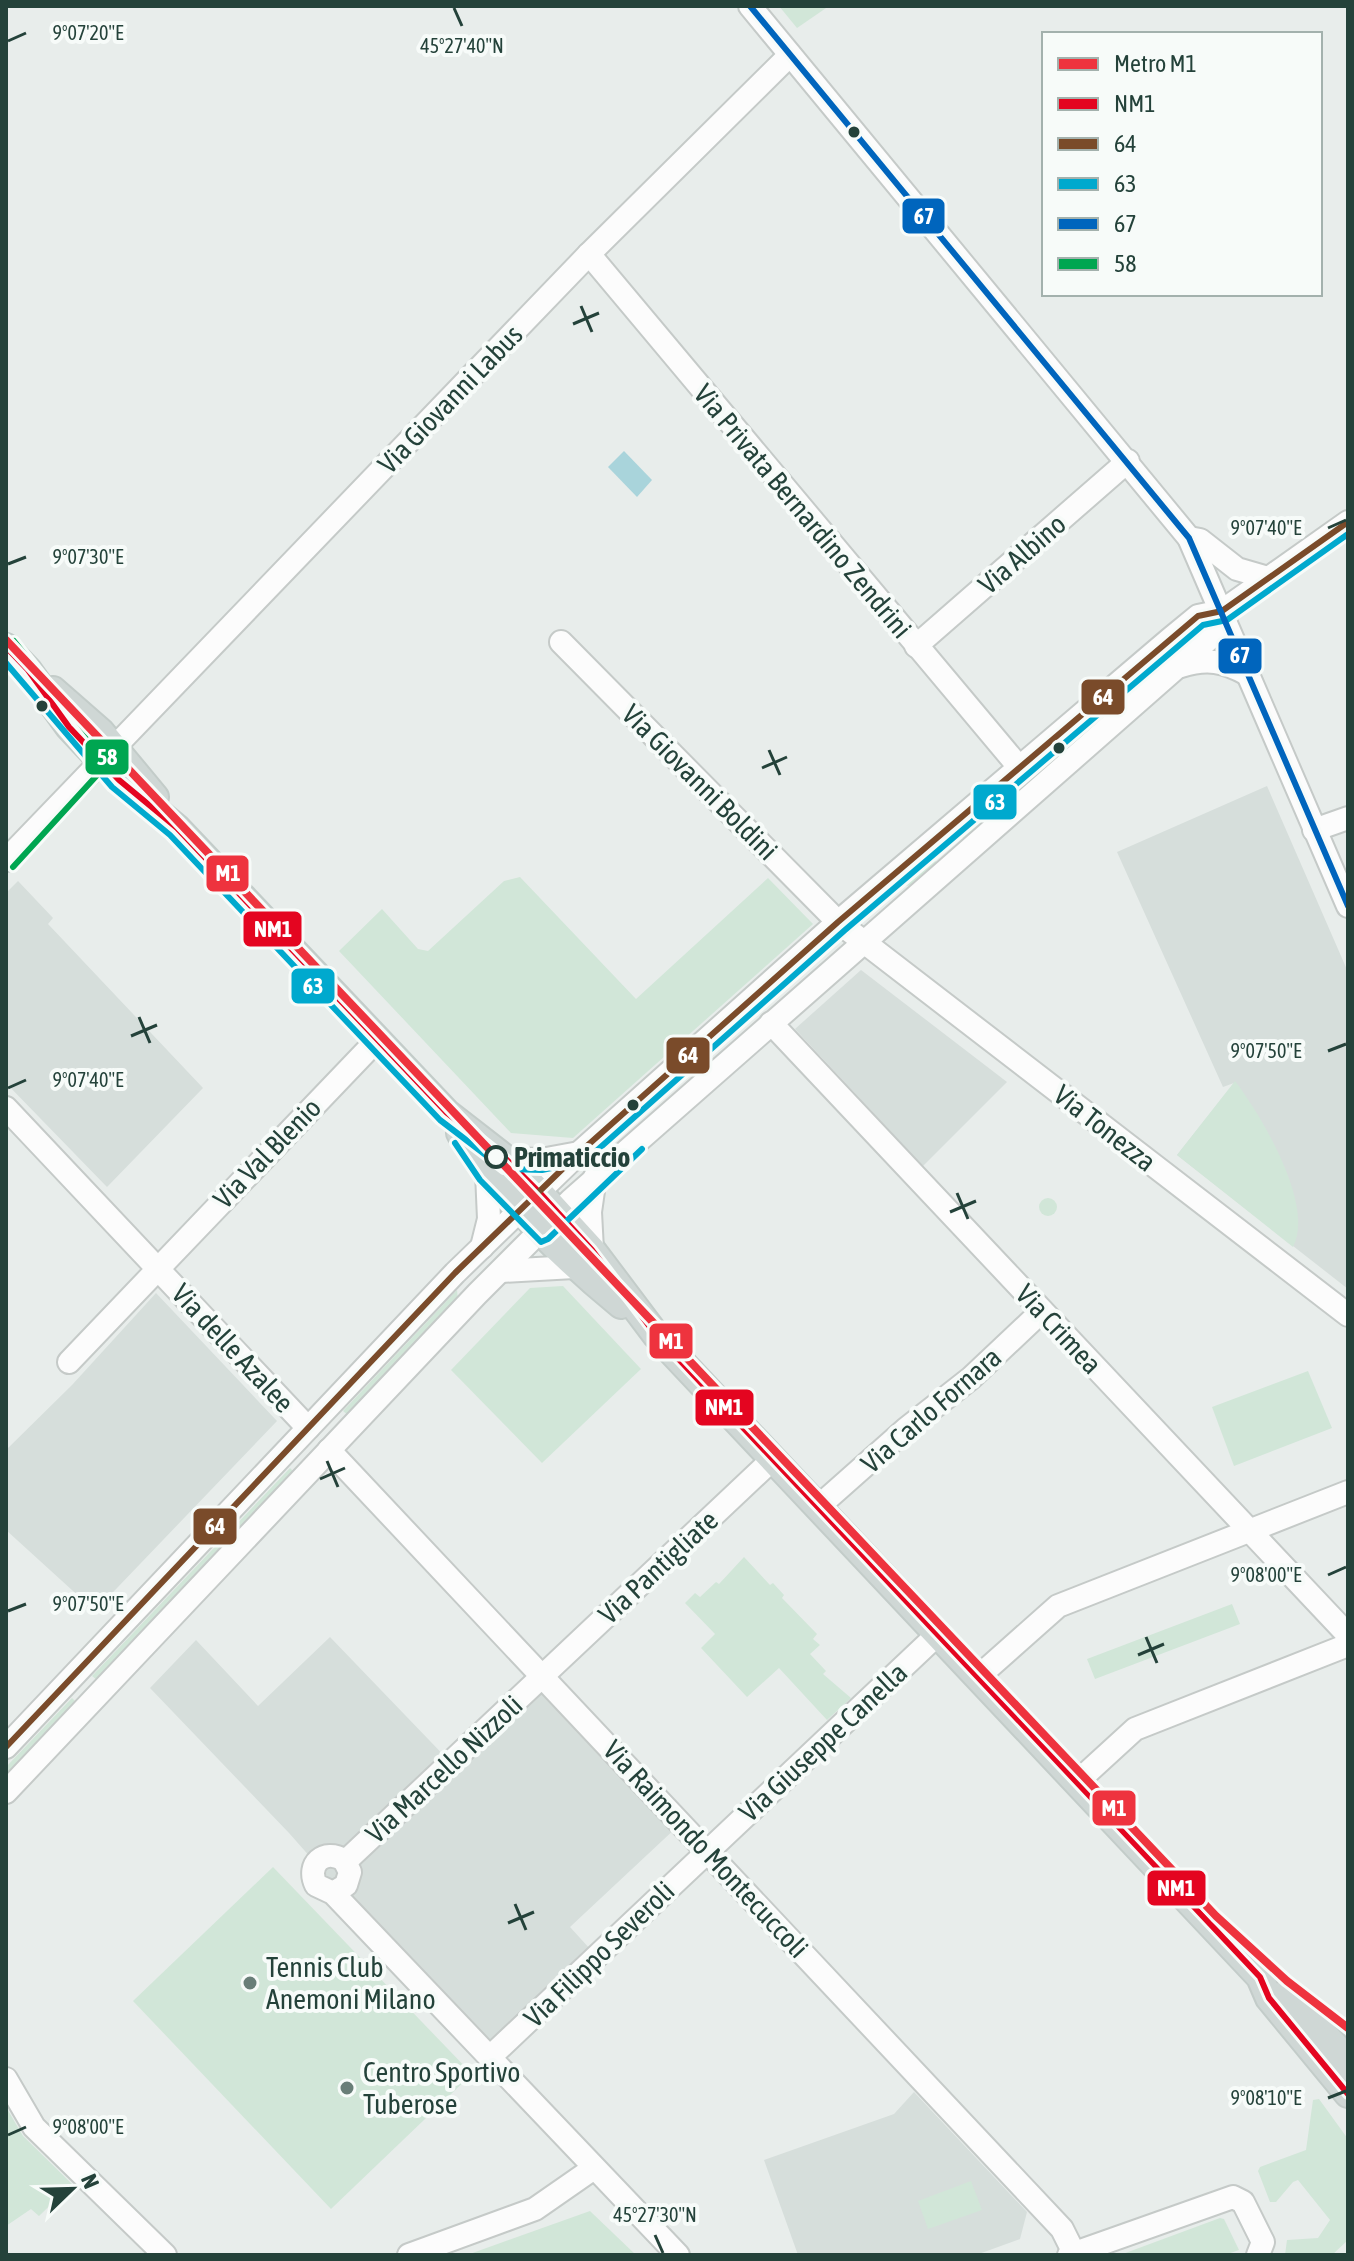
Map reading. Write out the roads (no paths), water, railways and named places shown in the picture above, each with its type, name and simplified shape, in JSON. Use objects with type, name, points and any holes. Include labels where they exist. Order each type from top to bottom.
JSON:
[{"type":"main road","points":[[6,647],[28,670],[81,711],[107,754],[1260,1977],[1281,1988],[1348,2060]]},
{"type":"main road","points":[[1260,1977],[1269,1998],[1348,2094]]},
{"type":"street","points":[[750,6],[1189,538],[1348,906]]},
{"type":"street","name":"Via Giovanni Labus","points":[[6,860],[589,254],[790,55]]},
{"type":"street","name":"Via Privata Bernardino Zendrini","points":[[589,254],[1019,767]]},
{"type":"street","name":"Via Albino","points":[[916,646],[1128,461]]},
{"type":"street","points":[[6,1747],[481,1248],[579,1153],[838,922],[1198,616],[1222,611],[1348,522]]},
{"type":"street","points":[[1189,538],[1200,540],[1237,569],[1268,578]]},
{"type":"street","points":[[6,1792],[329,1450],[595,1177],[1209,639],[1222,611]]},
{"type":"street","name":"Via Giovanni Boldini","points":[[561,642],[838,922],[862,941]]},
{"type":"street","points":[[1179,666],[1201,660],[1227,662],[1247,674]]},
{"type":"street","points":[[1076,718],[1089,725],[1091,740]]},
{"type":"street","points":[[1314,830],[1348,818]]},
{"type":"street","points":[[949,830],[953,848],[965,851]]},
{"type":"street","points":[[928,848],[943,854],[943,870]]},
{"type":"street","name":"Via Tonezza","points":[[862,941],[1348,1315]]},
{"type":"street","points":[[803,956],[814,957],[819,962],[822,976]]},
{"type":"street","name":"Via Crimea","points":[[771,1023],[1348,1635]]},
{"type":"street","name":"Via Val Blenio","points":[[158,1268],[377,1040]]},
{"type":"street","name":"Via delle Azalee","points":[[6,1108],[308,1428],[312,1447],[329,1450]]},
{"type":"street","points":[[617,1119],[618,1140],[632,1144]]},
{"type":"street","points":[[481,1248],[489,1219],[496,1166],[579,1153]]},
{"type":"street","points":[[501,1271],[583,1258],[595,1177]]},
{"type":"street","name":"Via delle Azalee","points":[[69,1362],[158,1268]]},
{"type":"street","name":"Via Carlo Fornara","points":[[818,1507],[906,1429],[971,1378],[1042,1311]]},
{"type":"street","name":"Via Raimondo Montecuccoli","points":[[329,1450],[1062,2229],[1072,2254]]},
{"type":"street","name":"Via Pantigliate","points":[[543,1676],[773,1459]]},
{"type":"street","points":[[978,1677],[1058,1606],[1348,1492]]},
{"type":"street","name":"Via Giuseppe Canella","points":[[708,1850],[938,1634]]},
{"type":"street","points":[[1077,1782],[1135,1729],[1348,1645]]},
{"type":"street","name":"Via Marcello Nizzoli","points":[[346,1861],[543,1676]]},
{"type":"street","name":"Via Filippo Severoli","points":[[490,2057],[708,1850]]},
{"type":"street","points":[[333,1893],[349,1881],[350,1870],[346,1861],[329,1855],[314,1865],[315,1883],[333,1893],[678,2255]]},
{"type":"street","points":[[6,2079],[34,2127],[165,2255]]},
{"type":"street","points":[[409,2255],[535,2209],[594,2168]]},
{"type":"street","points":[[1072,2254],[1224,2197],[1238,2198],[1252,2216],[1263,2242],[1258,2255]]},
{"type":"water","points":[[624,451],[652,480],[637,497],[608,467]]},
{"type":"metro line","name":"M1","points":[[6,640],[1216,1916],[1287,1981],[1348,2028]]},
{"type":"place","name":"Primaticcio","points":[[496,1157]]},
{"type":"place","name":"Tennis Club Anemoni Milano","points":[[250,1983]]},
{"type":"place","name":"Centro Sportivo Tuberose","points":[[347,2088]]}]
